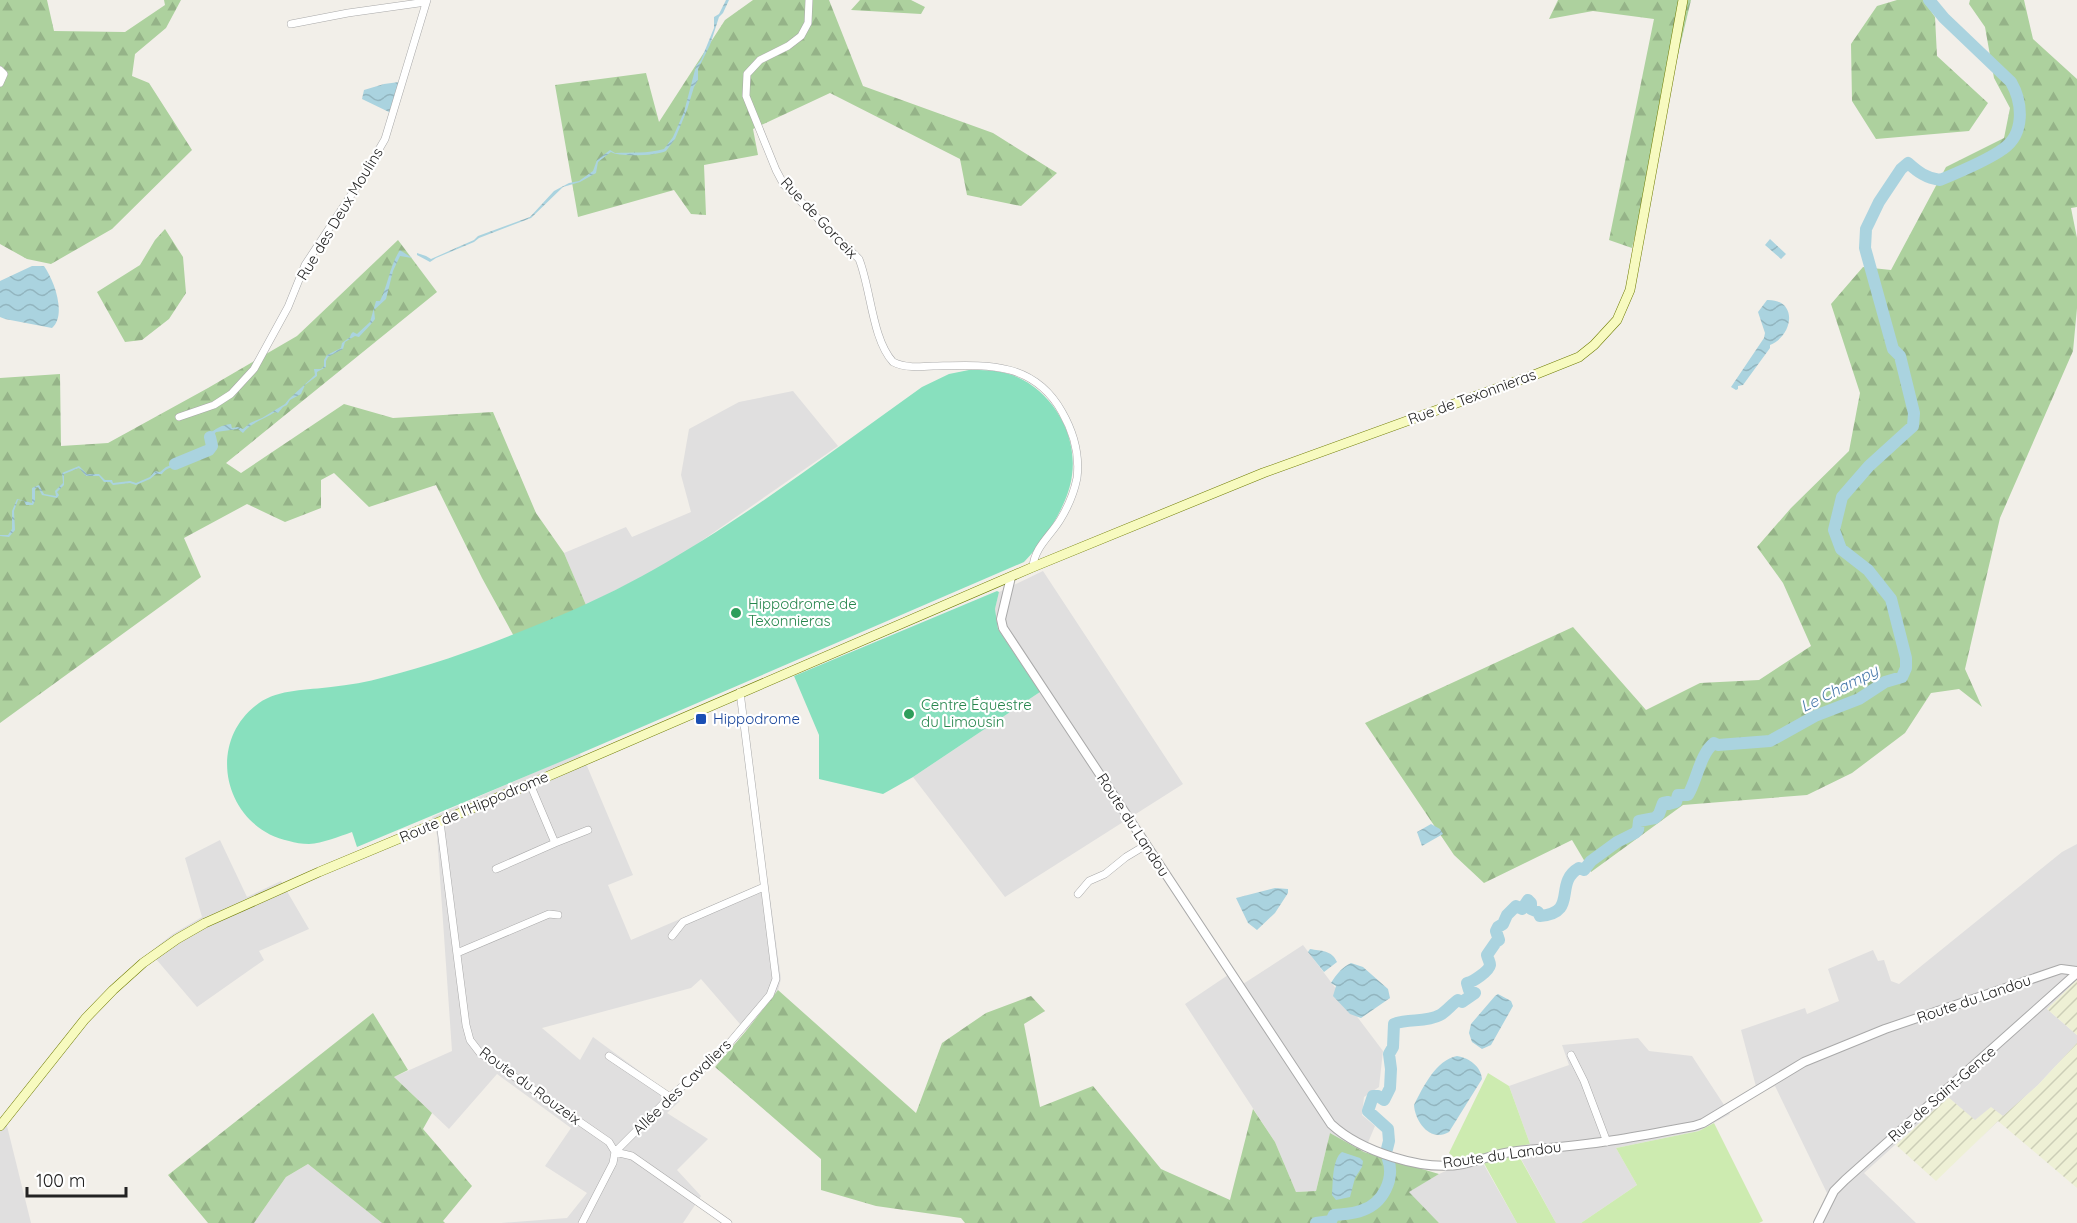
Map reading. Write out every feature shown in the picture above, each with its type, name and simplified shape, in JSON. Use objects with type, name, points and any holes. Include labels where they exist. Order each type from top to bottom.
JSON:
[{"type":"main road","name":"Rue de Texonnieras","points":[[1011,577],[1263,473],[1562,364],[1579,357],[1594,345],[1617,320],[1630,290],[1683,0]]},
{"type":"main road","name":"Route de l'Hippodrome","points":[[0,1126],[85,1019],[113,990],[143,963],[204,923],[1011,577]]},
{"type":"street","name":"Rue de Gorceix","points":[[809,0],[808,23],[801,36],[788,46],[760,60],[747,74],[746,96],[784,185],[859,259],[882,345],[892,362],[908,367],[977,365],[1006,368],[1030,379],[1045,390],[1058,405],[1072,432],[1076,446],[1077,478],[1073,495],[1061,519],[1036,553],[1033,567]]},
{"type":"street","points":[[291,24],[427,1]]},
{"type":"street","name":"Rue des Deux Moulins","points":[[179,417],[214,405],[231,394],[254,369],[288,307],[305,265],[385,139],[427,1]]},
{"type":"street","points":[[0,70],[4,74],[0,83]]},
{"type":"street","name":"Route du Landou","points":[[1011,577],[1002,619],[1004,628],[1331,1124],[1341,1134],[1383,1153],[1414,1162],[1462,1164],[1508,1152],[1606,1142],[1703,1123],[1804,1062],[1875,1033],[2061,969],[2077,972]]},
{"type":"street","name":"Allée des Cavaliers","points":[[615,1152],[670,1097],[721,1053],[770,995],[776,979],[740,692]]},
{"type":"street","points":[[530,784],[555,843]]},
{"type":"street","name":"Route du Rouzeix","points":[[440,822],[470,1040],[480,1053],[609,1142],[615,1152]]},
{"type":"street","points":[[496,869],[588,830]]},
{"type":"street","points":[[1078,894],[1089,881],[1105,874],[1126,857],[1146,846]]},
{"type":"street","points":[[672,936],[683,922],[764,886]]},
{"type":"street","points":[[457,952],[549,914],[558,915]]},
{"type":"street","name":"Rue de Saint-Gence","points":[[1818,1223],[1830,1198],[1845,1180],[2077,972]]},
{"type":"street","points":[[1571,1055],[1584,1081],[1606,1142]]},
{"type":"street","points":[[609,1056],[670,1097]]},
{"type":"street","points":[[582,1223],[613,1163],[615,1152],[632,1156],[728,1223]]},
{"type":"shaded area","points":[[793,391],[838,446],[687,551],[656,570],[586,605],[564,553],[626,527],[632,537],[691,512],[681,475],[689,429],[739,402]]},
{"type":"shaded area","points":[[1043,571],[1183,784],[1005,897],[913,777],[1040,692],[998,629],[995,609],[999,592]]},
{"type":"shaded area","points":[[579,753],[587,766],[633,875],[608,885],[631,940],[768,883],[781,979],[778,990],[746,1031],[701,979],[691,988],[542,1028],[580,1060],[593,1037],[680,1101],[667,1113],[708,1139],[677,1170],[701,1196],[683,1223],[501,1223],[567,1218],[587,1193],[545,1166],[571,1128],[497,1074],[449,1129],[394,1077],[452,1051],[437,835],[432,817]]},
{"type":"shaded area","points":[[220,840],[247,897],[281,881],[309,929],[259,951],[264,960],[197,1007],[150,952],[173,934],[202,917],[185,858]]},
{"type":"shaded area","points":[[2077,844],[2077,980],[2047,1009],[2077,1035],[2077,1043],[2038,1085],[2003,1117],[1975,1121],[1948,1097],[1864,1173],[1916,1223],[1813,1223],[1827,1193],[1775,1086],[1758,1094],[1741,1030],[1805,1008],[1807,1014],[1839,1001],[1828,969],[1873,950],[1878,961],[1884,960],[1891,981],[1899,984],[2062,852]]},
{"type":"shaded area","points":[[1303,945],[1383,1051],[1379,1087],[1364,1097],[1362,1115],[1375,1126],[1364,1152],[1330,1133],[1316,1191],[1296,1192],[1275,1142],[1185,1004],[1234,971],[1243,984]]},
{"type":"shaded area","points":[[1638,1038],[1649,1051],[1692,1056],[1730,1114],[1699,1131],[1616,1148],[1637,1185],[1581,1223],[1556,1223],[1514,1146],[1530,1144],[1509,1086],[1569,1065],[1562,1045]]},
{"type":"shaded area","points":[[0,1122],[6,1122],[31,1223],[0,1223]]},
{"type":"shaded area","points":[[1479,1156],[1517,1223],[1439,1223],[1408,1192],[1439,1174]]},
{"type":"shaded area","points":[[308,1164],[382,1223],[254,1223],[286,1177]]},
{"type":"green space","points":[[0,0],[47,0],[54,31],[125,32],[165,5],[164,0],[181,0],[166,28],[135,54],[132,76],[149,83],[192,150],[112,229],[51,264],[27,259],[0,244]]},
{"type":"green space","points":[[753,0],[829,0],[863,86],[993,133],[1057,173],[1021,206],[967,195],[960,159],[830,93],[753,129],[758,155],[704,165],[706,215],[691,214],[674,190],[578,217],[555,85],[646,73],[659,122],[725,20]]},
{"type":"green space","points":[[860,0],[911,0],[925,7],[921,14],[851,10]]},
{"type":"green space","points":[[1558,0],[1691,0],[1632,248],[1609,240],[1654,19],[1593,11],[1549,19]]},
{"type":"green space","points":[[1897,0],[1923,0],[1935,17],[1937,56],[1988,103],[1969,131],[1876,139],[1852,101],[1851,44],[1877,6]]},
{"type":"green space","points":[[1970,0],[2024,0],[2033,39],[2077,79],[2077,207],[2071,208],[2077,238],[2077,308],[2073,351],[2000,518],[1965,669],[1982,707],[1959,689],[1931,693],[1905,733],[1852,773],[1807,795],[1683,805],[1591,872],[1572,840],[1484,883],[1454,855],[1365,723],[1573,627],[1646,710],[1700,683],[1759,680],[1811,646],[1783,583],[1757,547],[1791,508],[1849,451],[1860,393],[1831,304],[1863,267],[1891,270],[1946,167],[2004,138],[2010,108],[1994,78],[1985,27],[1969,4]]},
{"type":"green space","points":[[165,229],[183,257],[186,293],[169,319],[142,340],[125,342],[97,292],[140,265],[155,240]]},
{"type":"green space","points":[[398,240],[437,292],[226,463],[241,473],[344,404],[393,418],[493,412],[536,513],[564,553],[586,605],[516,640],[436,485],[369,507],[334,473],[321,480],[321,508],[285,522],[247,504],[184,538],[201,577],[0,723],[0,378],[60,374],[61,446],[108,443],[297,336]]},
{"type":"green space","name":"Hippodrome de Texonnieras","points":[[969,370],[994,371],[1024,380],[1049,401],[1066,428],[1073,459],[1070,486],[1061,510],[1040,544],[1024,562],[357,847],[352,832],[309,844],[291,842],[267,833],[249,819],[236,801],[229,781],[227,760],[231,739],[242,720],[267,698],[303,690],[365,682],[427,665],[468,652],[600,598],[696,545],[742,515],[922,387],[949,374]]},
{"type":"green space","name":"Centre Équestre du Limousin","points":[[999,592],[995,609],[998,629],[1040,692],[913,777],[883,794],[819,779],[819,735],[794,676]]},
{"type":"green space","points":[[2077,980],[2077,1035],[2047,1009]]},
{"type":"green space","points":[[778,990],[916,1113],[942,1043],[986,1013],[1031,996],[1045,1011],[1024,1024],[1040,1107],[1093,1086],[1161,1169],[1230,1200],[1253,1109],[1275,1142],[1296,1192],[1316,1191],[1330,1133],[1364,1152],[1439,1174],[1409,1192],[1439,1223],[965,1223],[961,1218],[876,1206],[821,1190],[821,1159],[715,1067]]},
{"type":"green space","points":[[373,1013],[408,1070],[394,1077],[432,1113],[423,1129],[472,1186],[443,1221],[445,1223],[382,1223],[308,1164],[286,1177],[254,1223],[208,1223],[168,1175]]},
{"type":"green space","points":[[2077,1043],[2077,1188],[1998,1121],[1936,1181],[1896,1145],[1948,1097],[1975,1120],[1991,1107],[2003,1116],[2038,1085]]},
{"type":"green space","points":[[1488,1073],[1509,1086],[1530,1144],[1514,1147],[1556,1223],[1517,1223],[1480,1156],[1456,1159],[1449,1153]]},
{"type":"green space","points":[[1714,1123],[1763,1221],[1759,1223],[1581,1223],[1637,1185],[1616,1148],[1699,1131]]},
{"type":"water","points":[[726,0],[729,0],[719,17],[710,45],[698,69],[698,80],[687,110],[675,139],[666,151],[637,155],[621,155],[611,152],[598,162],[596,173],[580,182],[563,187],[531,218],[479,238],[430,262],[417,255],[417,253],[431,259],[474,240],[478,236],[530,217],[554,191],[569,183],[579,181],[593,171],[597,160],[610,150],[615,153],[664,149],[673,137],[684,112],[696,66],[701,60],[714,28],[714,17],[719,14]]},
{"type":"water","points":[[399,82],[391,113],[362,99],[364,90]]},
{"type":"water","points":[[1770,239],[1786,254],[1781,259],[1765,245]]},
{"type":"water","points":[[400,250],[412,258],[400,256],[393,271],[386,299],[374,310],[375,319],[359,337],[355,336],[345,342],[343,349],[328,357],[326,367],[317,372],[317,376],[305,385],[301,394],[290,400],[278,413],[275,412],[254,424],[243,433],[238,429],[216,432],[211,439],[216,447],[209,450],[208,435],[210,433],[221,426],[231,424],[232,428],[243,429],[285,404],[315,375],[314,369],[321,369],[324,366],[327,355],[341,348],[342,343],[353,332],[357,334],[370,322],[376,301],[380,301]]},
{"type":"water","points":[[32,266],[44,266],[55,288],[59,306],[56,322],[52,328],[0,317],[0,281]]},
{"type":"water","points":[[1767,300],[1777,301],[1784,305],[1788,311],[1788,326],[1784,334],[1770,345],[1743,385],[1738,386],[1736,390],[1731,387],[1764,338],[1765,333],[1758,312]]},
{"type":"water","points":[[188,459],[136,485],[130,483],[113,485],[110,482],[104,482],[99,476],[86,476],[79,468],[64,474],[64,485],[57,492],[59,495],[57,498],[42,495],[38,487],[35,489],[33,505],[26,505],[24,501],[18,500],[14,511],[15,530],[9,537],[0,536],[8,535],[12,529],[12,511],[17,499],[32,503],[32,488],[39,485],[44,494],[56,496],[55,491],[63,483],[62,473],[79,466],[87,474],[99,474],[105,480],[112,480],[113,483],[130,481],[136,483],[150,477],[155,471],[160,472],[166,467]]},
{"type":"water","points":[[1431,824],[1440,829],[1443,834],[1422,846],[1417,832]]},
{"type":"water","points":[[1275,888],[1288,889],[1288,893],[1275,913],[1257,930],[1248,923],[1236,898]]},
{"type":"water","points":[[1310,949],[1329,953],[1337,962],[1324,972],[1308,952]]},
{"type":"water","points":[[1351,963],[1363,967],[1388,989],[1390,998],[1361,1018],[1350,1014],[1333,996],[1336,986],[1331,983]]},
{"type":"water","points":[[1498,994],[1511,1001],[1513,1006],[1491,1045],[1482,1049],[1472,1042],[1469,1033],[1471,1024]]},
{"type":"water","points":[[1457,1056],[1474,1063],[1482,1079],[1449,1132],[1436,1135],[1430,1133],[1421,1124],[1414,1105],[1437,1069],[1449,1059]]},
{"type":"water","points":[[1342,1152],[1363,1161],[1350,1197],[1336,1200],[1332,1195],[1334,1172],[1336,1160]]},
{"type":"waterway","name":"Le Champy","points":[[1387,1149],[1388,1129],[1368,1111],[1373,1096],[1384,1100],[1390,1088],[1389,1054],[1393,1047],[1394,1024],[1423,1020],[1442,1014],[1458,1000],[1462,1002],[1475,993],[1469,990],[1467,983],[1480,976],[1489,967],[1487,955],[1499,940],[1496,931],[1516,906],[1522,909],[1528,900],[1531,903],[1531,909],[1538,912],[1540,916],[1552,914],[1559,909],[1563,903],[1567,881],[1571,874],[1579,868],[1584,870],[1591,861],[1617,842],[1635,833],[1638,830],[1639,821],[1655,818],[1663,803],[1676,802],[1678,795],[1688,795],[1702,760],[1714,743],[1718,745],[1770,741],[1815,716],[1859,699],[1885,682],[1902,677],[1906,668],[1906,658],[1891,599],[1868,570],[1841,549],[1834,530],[1842,497],[1869,466],[1913,426],[1914,413],[1900,356],[1893,349],[1865,248],[1866,229],[1879,202],[1901,169],[1908,163],[1922,174],[1940,180],[1981,162],[2003,149],[2015,135],[2020,118],[2018,99],[2011,82],[1944,18],[1929,0]]},
{"type":"waterway","points":[[175,464],[209,450],[212,446],[210,437]]},
{"type":"waterway","name":"Le Champy","points":[[1316,1223],[1331,1221],[1334,1215],[1360,1211],[1376,1202],[1382,1196],[1388,1182],[1390,1174],[1388,1159]]},
{"type":"place","name":"Hippodrome de Texonnieras","points":[[736,613]]},
{"type":"place","name":"Centre Équestre du Limousin","points":[[909,714]]},
{"type":"place","name":"Hippodrome","points":[[701,719]]}]
